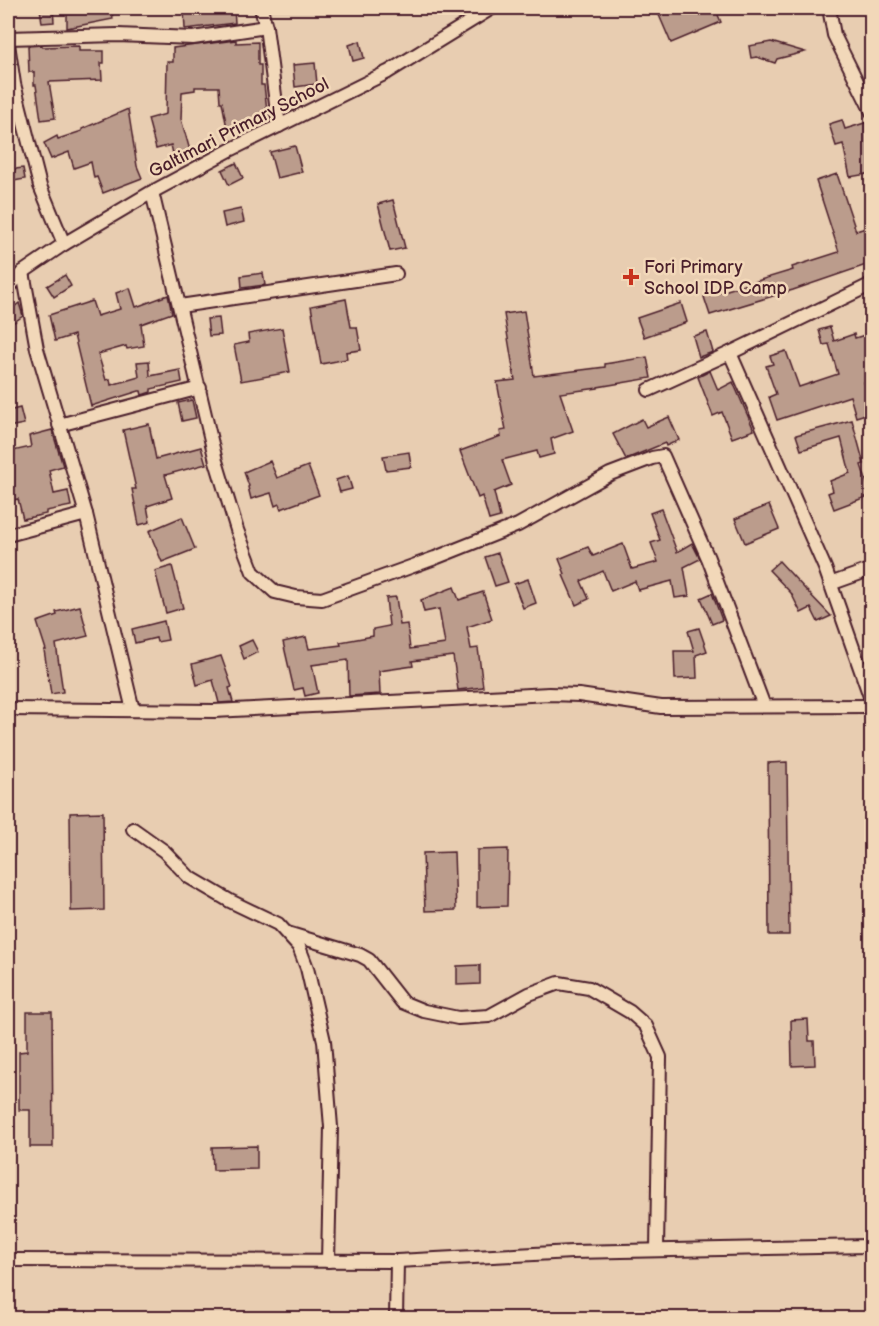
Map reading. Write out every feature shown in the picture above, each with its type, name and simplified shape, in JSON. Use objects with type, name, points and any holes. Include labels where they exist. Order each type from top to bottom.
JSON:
[{"type":"street","points":[[261,8],[266,27],[279,126]]},
{"type":"street","name":"Galtimari Primary School","points":[[8,288],[23,272],[64,244],[152,192],[388,72],[492,8]]},
{"type":"street","points":[[829,8],[834,35],[872,112]]},
{"type":"street","points":[[8,38],[118,35],[193,38],[266,27]]},
{"type":"street","points":[[8,44],[14,84],[40,186],[64,244]]},
{"type":"street","points":[[152,192],[216,461],[237,530],[253,572],[274,592],[322,599],[518,525],[610,474],[663,456],[708,558],[764,706]]},
{"type":"street","points":[[23,272],[37,349],[86,514],[133,710]]},
{"type":"street","points":[[180,306],[396,274]]},
{"type":"street","points":[[649,390],[872,284]]},
{"type":"street","points":[[8,709],[214,711],[549,694],[579,694],[661,707],[872,704],[830,584],[730,353]]},
{"type":"street","points":[[59,425],[200,388]]},
{"type":"street","points":[[8,535],[86,514]]},
{"type":"street","points":[[830,584],[872,569]]},
{"type":"street","points":[[134,829],[164,851],[189,877],[230,901],[278,924],[299,947],[307,968],[324,1041],[331,1127],[328,1261]]},
{"type":"street","points":[[287,933],[360,955],[369,960],[402,1002],[424,1011],[458,1018],[489,1016],[529,994],[559,983],[589,988],[630,1012],[646,1026],[660,1057],[657,1250]]},
{"type":"street","points":[[8,1260],[397,1261],[572,1252],[868,1246]]},
{"type":"street","points":[[396,1318],[397,1261]]},
{"type":"building","points":[[40,8],[53,8],[54,22],[42,23]]},
{"type":"building","points":[[81,8],[105,8],[106,12],[112,11],[113,19],[67,28],[67,14],[82,13]]},
{"type":"building","points":[[234,8],[235,23],[185,29],[184,10]]},
{"type":"building","points":[[656,8],[715,8],[721,22],[671,43]]},
{"type":"building","points":[[236,40],[236,43],[258,42],[258,65],[261,65],[261,85],[264,85],[268,119],[227,128],[222,102],[220,102],[219,87],[195,87],[195,90],[182,92],[181,119],[191,154],[174,158],[171,145],[156,149],[148,119],[166,114],[167,62],[173,62],[173,48]]},
{"type":"building","points":[[360,41],[364,58],[353,61],[349,45]]},
{"type":"building","points":[[771,42],[805,52],[777,59],[775,63],[757,57],[751,58],[749,46]]},
{"type":"building","points":[[42,45],[42,47],[79,46],[79,51],[104,51],[104,63],[101,63],[102,80],[49,82],[55,118],[41,120],[36,85],[34,85],[34,72],[29,72],[28,46]]},
{"type":"building","points":[[315,63],[317,84],[295,87],[293,65]]},
{"type":"building","points":[[128,109],[137,166],[142,178],[103,193],[97,177],[94,178],[91,162],[74,168],[69,152],[51,159],[44,143],[57,136],[58,139],[82,131],[82,129]]},
{"type":"building","points":[[842,120],[845,129],[868,122],[872,133],[872,173],[850,177],[843,144],[836,146],[829,124]]},
{"type":"building","points":[[295,146],[302,172],[277,178],[270,152]]},
{"type":"building","points":[[236,163],[243,178],[229,185],[222,170]]},
{"type":"building","points":[[23,168],[25,179],[8,182],[8,170]]},
{"type":"building","points":[[837,174],[856,231],[872,226],[872,263],[710,315],[704,297],[793,270],[792,267],[839,252],[816,181]]},
{"type":"building","points":[[393,200],[405,248],[390,251],[378,204]]},
{"type":"building","points":[[241,209],[244,222],[225,227],[222,213]]},
{"type":"building","points":[[263,273],[265,285],[242,288],[241,276]]},
{"type":"building","points":[[65,275],[71,286],[54,297],[47,286]]},
{"type":"building","points":[[130,288],[136,307],[168,295],[172,313],[141,324],[144,346],[127,349],[126,346],[98,354],[106,380],[110,379],[111,385],[139,377],[137,362],[149,361],[150,376],[180,370],[182,382],[151,389],[151,392],[142,395],[139,391],[91,406],[74,335],[55,341],[49,315],[92,301],[97,316],[120,309],[116,293]]},
{"type":"building","points":[[346,299],[351,327],[357,327],[361,350],[346,352],[347,359],[321,364],[311,306]]},
{"type":"building","points":[[19,303],[23,316],[8,326],[8,312]]},
{"type":"building","points":[[681,303],[687,322],[644,337],[637,318]]},
{"type":"building","points":[[524,311],[534,376],[605,367],[605,364],[647,357],[651,378],[560,393],[573,431],[551,439],[554,454],[539,458],[537,451],[502,460],[511,485],[494,492],[500,517],[489,520],[482,496],[478,498],[460,451],[501,436],[500,431],[506,430],[497,382],[515,380],[504,314]]},
{"type":"building","points":[[219,318],[221,335],[209,336],[207,319]]},
{"type":"building","points":[[830,327],[834,341],[854,334],[855,338],[868,334],[872,345],[872,380],[864,382],[872,412],[856,417],[850,396],[777,420],[769,397],[776,394],[766,366],[773,364],[770,356],[786,351],[799,387],[838,374],[829,344],[823,345],[819,330]]},
{"type":"building","points":[[282,328],[290,372],[241,381],[234,345],[249,342],[248,334]]},
{"type":"building","points":[[707,332],[713,352],[699,357],[693,336]]},
{"type":"building","points":[[710,371],[718,390],[733,382],[754,430],[732,438],[722,412],[713,416],[698,377]]},
{"type":"building","points":[[192,400],[196,418],[182,421],[178,403]]},
{"type":"building","points":[[20,408],[24,424],[8,427],[8,411]]},
{"type":"building","points":[[669,417],[679,440],[666,446],[665,443],[626,459],[613,434],[642,419],[646,427]]},
{"type":"building","points":[[852,420],[864,464],[861,465],[871,495],[834,509],[828,493],[833,491],[830,481],[850,473],[841,438],[801,450],[796,435]]},
{"type":"building","points":[[149,424],[156,459],[201,447],[206,464],[165,475],[172,498],[147,506],[150,522],[139,525],[132,489],[136,489],[123,430]]},
{"type":"building","points":[[52,430],[63,466],[49,470],[54,494],[68,491],[71,506],[23,519],[18,499],[8,501],[8,452],[31,447],[29,436]]},
{"type":"building","points":[[409,452],[411,467],[386,470],[383,456]]},
{"type":"building","points":[[270,461],[277,478],[308,466],[319,495],[281,509],[279,504],[275,506],[271,493],[251,499],[244,472]]},
{"type":"building","points":[[348,476],[352,489],[340,492],[336,480]]},
{"type":"building","points":[[769,505],[779,529],[745,543],[735,519]]},
{"type":"building","points":[[661,509],[677,552],[692,543],[700,559],[684,567],[689,596],[675,598],[672,581],[638,590],[635,581],[611,591],[603,571],[581,581],[589,599],[576,605],[559,559],[588,547],[593,556],[623,544],[632,569],[658,562],[651,543],[660,540],[650,513]]},
{"type":"building","points":[[182,517],[195,549],[162,562],[149,531]]},
{"type":"building","points":[[498,553],[508,582],[495,586],[485,557]]},
{"type":"building","points":[[779,561],[831,616],[818,622],[811,608],[801,613],[791,593],[769,570]]},
{"type":"building","points":[[172,566],[183,608],[166,613],[155,571]]},
{"type":"building","points":[[528,579],[536,603],[523,608],[514,584]]},
{"type":"building","points":[[454,587],[459,600],[483,592],[492,619],[467,627],[471,649],[478,648],[483,687],[458,690],[453,656],[412,661],[413,666],[379,671],[380,694],[349,696],[348,660],[312,665],[318,693],[305,696],[303,688],[294,690],[283,642],[306,637],[309,649],[341,645],[340,642],[373,636],[373,629],[389,626],[386,598],[396,597],[400,625],[407,624],[410,649],[445,644],[439,609],[424,612],[421,600]]},
{"type":"building","points":[[712,593],[722,620],[712,624],[701,598]]},
{"type":"building","points":[[80,606],[88,636],[56,644],[63,692],[51,694],[44,650],[46,650],[37,622],[57,615],[56,612]]},
{"type":"building","points":[[164,621],[168,640],[157,642],[156,638],[135,643],[132,629]]},
{"type":"building","points":[[699,628],[707,651],[696,655],[697,678],[675,679],[674,651],[694,651],[688,631]]},
{"type":"building","points":[[252,640],[258,652],[244,659],[239,646]]},
{"type":"building","points":[[221,656],[232,687],[229,688],[233,702],[219,703],[213,680],[197,685],[192,664]]},
{"type":"building","points":[[787,762],[789,935],[769,935],[768,763]]},
{"type":"building","points":[[103,812],[104,910],[71,911],[70,813]]},
{"type":"building","points":[[508,849],[507,906],[477,907],[477,850]]},
{"type":"building","points":[[454,852],[456,910],[425,911],[423,853]]},
{"type":"building","points":[[480,965],[480,984],[457,985],[457,966]]},
{"type":"building","points":[[27,1012],[52,1012],[53,1147],[30,1147],[30,1110],[19,1110],[19,1052],[27,1051]]},
{"type":"building","points":[[808,1019],[809,1041],[814,1041],[815,1065],[792,1066],[791,1020]]},
{"type":"building","points":[[257,1146],[257,1169],[213,1170],[212,1147]]},
{"type":"place","name":"Fori Primary School IDP Camp","points":[[631,277]]}]
